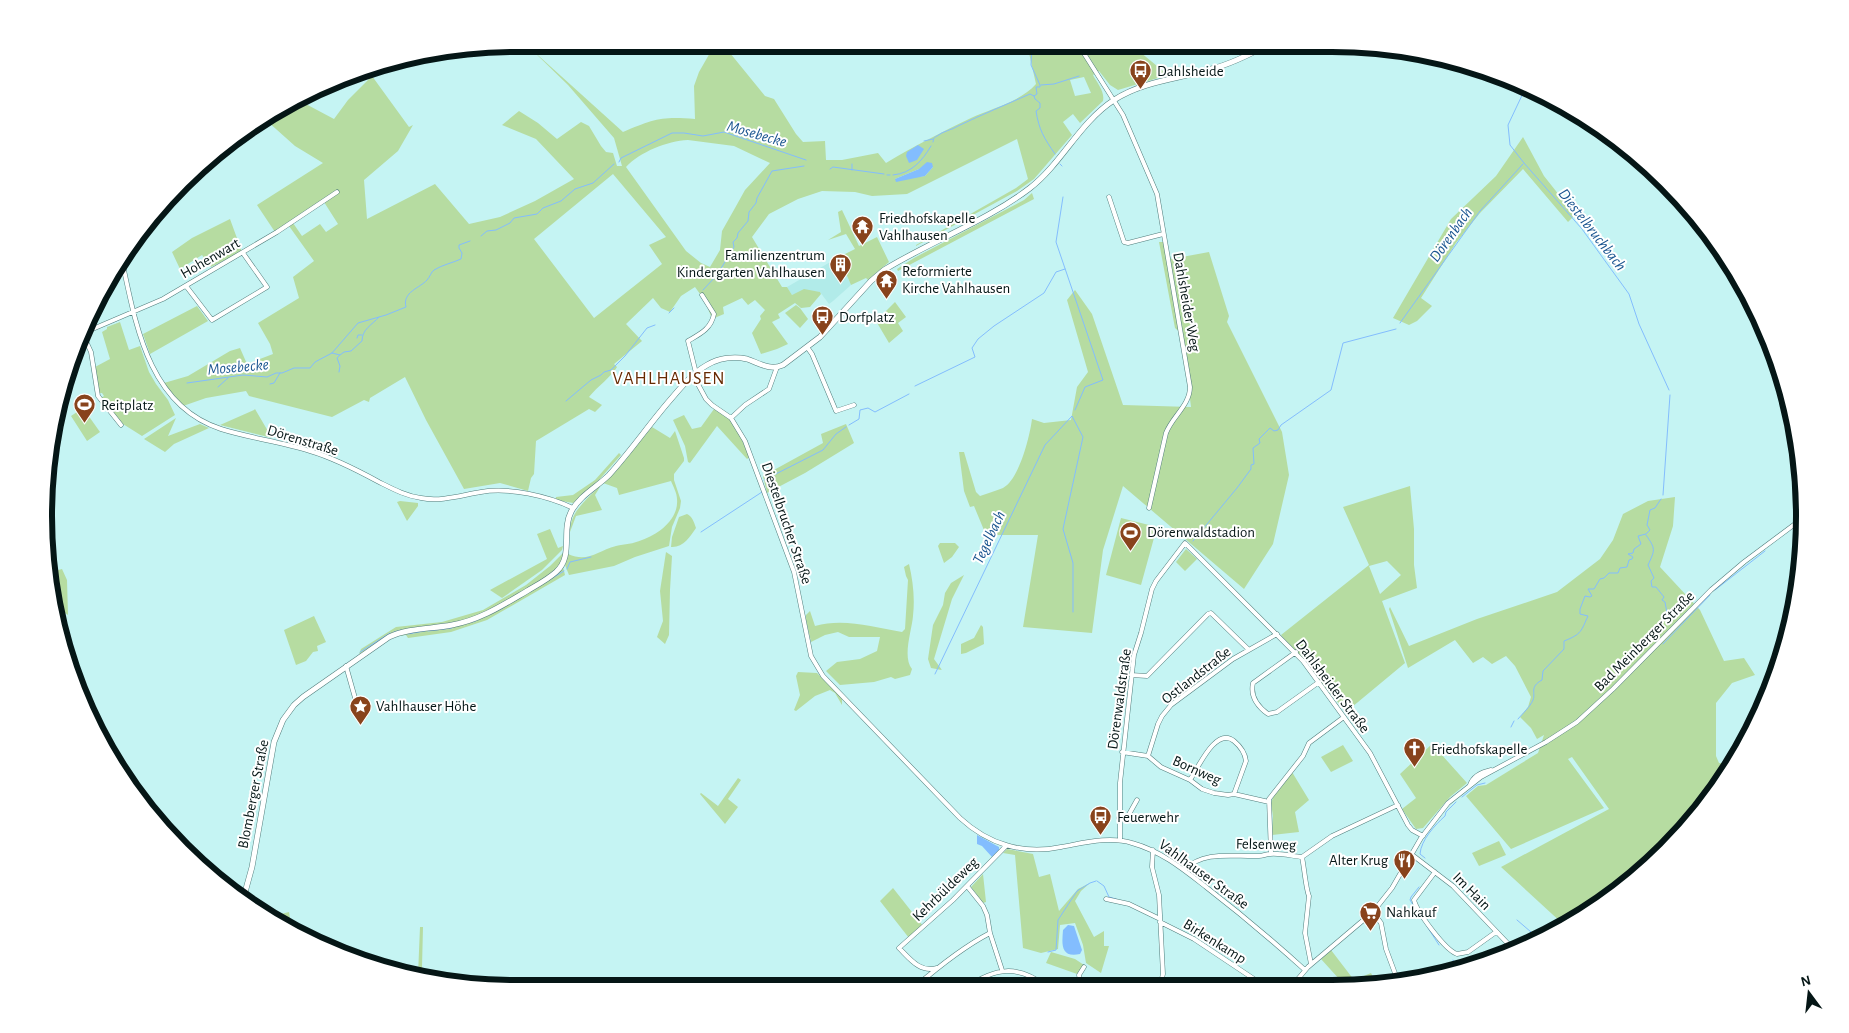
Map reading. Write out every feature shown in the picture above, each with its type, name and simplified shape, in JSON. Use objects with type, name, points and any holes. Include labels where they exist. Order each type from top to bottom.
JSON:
[{"type":"main road","points":[[573,508],[609,474],[668,403],[695,374],[714,361],[742,358],[770,367],[783,365],[821,335],[871,281],[884,270],[1004,205],[1031,187],[1053,166],[1092,117],[1114,100],[1152,83],[1222,66],[1254,52]]},
{"type":"main road","name":"Blomberger Straße","points":[[245,892],[252,867],[275,739],[285,716],[297,702],[393,635],[450,626],[476,618],[499,608],[551,576],[564,562],[569,519],[573,508]]},
{"type":"street","name":"Dahlsheider Weg","points":[[1083,52],[1123,116],[1157,194],[1190,395],[1187,402],[1169,424],[1149,508]]},
{"type":"street","name":"Hohenwart","points":[[92,329],[163,299],[243,253],[337,192]]},
{"type":"street","points":[[1108,197],[1124,242],[1128,243],[1163,234]]},
{"type":"street","points":[[186,286],[212,320],[267,287],[243,253]]},
{"type":"street","name":"Dörenstraße","points":[[124,270],[147,355],[163,387],[182,408],[202,421],[221,429],[310,451],[341,463],[400,492],[421,498],[443,499],[482,492],[512,490],[573,508]]},
{"type":"street","name":"Diestelbrucher Straße","points":[[702,295],[714,314],[712,323],[688,342],[695,374],[710,403],[731,418],[745,441],[794,572],[814,664],[823,676],[960,818],[985,837]]},
{"type":"street","points":[[87,343],[91,352],[98,396],[121,426]]},
{"type":"street","points":[[807,347],[812,354],[836,412],[854,405]]},
{"type":"street","points":[[731,418],[745,405],[768,389],[776,367]]},
{"type":"street","name":"Bad Meinberger Straße","points":[[1297,980],[1305,970],[1373,912],[1392,888],[1432,822],[1448,803],[1470,785],[1541,745],[1577,722],[1614,689],[1711,590],[1744,562],[1796,523]]},
{"type":"street","name":"Dahlsheider Straße","points":[[1185,542],[1296,652],[1370,753],[1408,825],[1412,830],[1423,836]]},
{"type":"street","name":"Dörenwaldstraße","points":[[1120,840],[1122,752],[1134,655],[1152,589],[1185,542]]},
{"type":"street","points":[[1131,675],[1147,676],[1211,613],[1248,649]]},
{"type":"street","name":"Ostlandstraße","points":[[1148,756],[1158,724],[1166,710],[1203,680],[1248,649],[1278,634]]},
{"type":"street","points":[[1296,652],[1253,683],[1252,694],[1260,708],[1268,714],[1277,712],[1319,682]]},
{"type":"street","points":[[346,666],[360,712]]},
{"type":"street","points":[[1271,854],[1269,802],[1272,795],[1303,756],[1309,743],[1344,717]]},
{"type":"street","points":[[1190,780],[1214,742],[1222,738],[1231,738],[1239,745],[1246,761],[1234,794]]},
{"type":"street","points":[[1122,752],[1148,756]]},
{"type":"street","name":"Bornweg","points":[[1148,756],[1161,767],[1190,780],[1202,789],[1214,793],[1234,794],[1269,802]]},
{"type":"street","points":[[1128,816],[1137,800]]},
{"type":"street","name":"Felsenweg","points":[[1184,870],[1190,864],[1210,857],[1226,855],[1260,856],[1271,854],[1302,857],[1332,836],[1398,806]]},
{"type":"street","points":[[1119,818],[1128,816],[1143,817],[1159,821]]},
{"type":"street","name":"Vahlhauser Straße","points":[[985,837],[1006,846],[1039,850],[1097,840],[1120,840],[1153,850],[1184,870],[1263,932],[1305,970]]},
{"type":"street","name":"Kehrbüldeweg","points":[[937,968],[930,970],[914,964],[899,948],[967,886],[1006,846]]},
{"type":"street","points":[[1153,850],[1152,867],[1159,895],[1163,974],[1162,980]]},
{"type":"street","name":"Im Hain","points":[[1412,853],[1453,886],[1509,945]]},
{"type":"street","points":[[1302,857],[1309,896],[1305,933],[1312,964]]},
{"type":"street","points":[[1435,872],[1414,900],[1425,919],[1447,948],[1457,954],[1468,952],[1496,932]]},
{"type":"street","points":[[967,886],[987,914],[990,932],[1002,970]]},
{"type":"street","name":"Birkenkamp","points":[[1106,899],[1129,904],[1194,939],[1256,980]]},
{"type":"street","points":[[1373,912],[1381,923],[1386,949],[1396,976]]},
{"type":"street","points":[[923,980],[937,968],[990,932]]},
{"type":"street","points":[[1080,980],[1079,975],[1084,967]]},
{"type":"street","points":[[978,980],[1002,970],[1019,973],[1036,980]]},
{"type":"shaded area","points":[[839,257],[851,285],[833,301],[829,304],[820,292],[807,291],[792,295],[787,287]]},
{"type":"green space","points":[[534,52],[623,132],[642,124],[666,118],[695,119],[694,86],[699,72],[710,52],[728,52],[765,96],[774,99],[803,142],[825,141],[826,160],[842,160],[878,153],[886,163],[971,118],[1022,96],[1036,84],[1029,52],[1140,52],[1168,75],[1118,90],[1110,85],[1099,71],[1093,75],[1102,90],[1103,101],[1080,123],[1073,114],[1063,122],[1072,135],[1034,179],[1017,191],[916,246],[1016,188],[1028,179],[1017,139],[907,194],[872,196],[855,192],[822,191],[798,199],[769,214],[752,237],[782,287],[787,287],[792,295],[804,289],[820,292],[821,294],[810,307],[801,308],[795,303],[778,314],[780,318],[772,322],[788,344],[761,354],[752,333],[765,310],[755,300],[748,305],[742,298],[723,307],[724,314],[712,319],[705,301],[695,287],[681,296],[670,312],[661,308],[653,298],[626,324],[642,341],[614,364],[617,367],[615,370],[589,397],[602,405],[595,412],[589,409],[536,441],[534,474],[528,491],[500,483],[464,489],[405,377],[370,398],[369,402],[364,400],[332,417],[249,396],[246,391],[206,398],[183,406],[164,383],[188,376],[230,351],[240,348],[247,364],[273,354],[270,344],[258,323],[299,298],[293,277],[314,261],[289,226],[293,223],[302,236],[320,224],[326,232],[338,224],[324,202],[275,232],[257,205],[323,163],[295,146],[270,124],[305,103],[334,119],[348,100],[372,76],[409,127],[413,125],[398,151],[364,180],[367,219],[435,184],[469,224],[500,217],[535,201],[574,179],[536,139],[502,125],[519,111],[538,123],[557,139],[581,122],[589,126],[606,152],[613,153],[617,166],[622,166],[614,138],[568,85]],"holes":[[[1084,77],[1091,93],[1075,96],[1070,80]],[[688,140],[734,146],[770,163],[745,190],[722,231],[720,250],[710,267],[701,263],[686,251],[626,167],[646,152],[663,145]],[[933,167],[925,176],[895,179],[919,169]],[[613,174],[666,237],[649,245],[662,264],[594,318],[534,239]]]},
{"type":"green space","points":[[1523,137],[1544,176],[1575,215],[1568,222],[1523,169],[1480,213],[1456,243],[1421,298],[1432,306],[1417,321],[1409,325],[1393,318],[1451,219],[1496,176]]},
{"type":"green space","points":[[1032,193],[1034,199],[898,271],[897,269],[914,258],[1024,200]]},
{"type":"green space","points":[[842,210],[859,246],[877,237],[889,262],[868,280],[866,278],[851,285],[839,257],[855,249],[846,234],[828,240],[841,232],[838,212]]},
{"type":"green space","points":[[230,219],[242,252],[211,267],[202,255],[180,269],[172,252],[192,238]]},
{"type":"green space","points":[[1159,242],[1166,242],[1171,259],[1209,252],[1229,316],[1227,322],[1282,432],[1289,475],[1273,544],[1244,589],[1123,486],[1103,550],[1092,633],[1023,627],[1038,535],[986,535],[974,506],[970,507],[964,491],[959,452],[964,452],[976,492],[980,496],[1003,488],[1014,476],[1023,457],[1032,419],[1044,423],[1071,420],[1077,387],[1088,372],[1067,300],[1075,290],[1092,314],[1123,405],[1191,407],[1182,334],[1175,328]]},
{"type":"green space","points":[[895,302],[906,317],[898,323],[903,331],[889,343],[876,321]]},
{"type":"green space","points":[[796,305],[808,319],[800,328],[785,313]]},
{"type":"green space","points":[[197,306],[208,321],[150,354],[143,334]]},
{"type":"green space","points":[[120,322],[129,350],[140,346],[149,372],[168,400],[175,415],[142,436],[123,424],[101,398],[104,396],[102,393],[99,393],[95,367],[110,359],[102,332],[107,327]]},
{"type":"green space","name":"Reitplatz","points":[[83,408],[100,432],[87,441],[71,416]]},
{"type":"green space","points":[[714,409],[731,420],[750,457],[747,459],[717,426],[690,463],[688,462],[685,446],[673,420],[684,415],[692,429],[701,427]]},
{"type":"green space","points":[[254,410],[272,438],[220,425]]},
{"type":"green space","points":[[176,418],[168,436],[200,424],[209,428],[174,444],[165,452],[144,439]]},
{"type":"green space","points":[[846,424],[854,443],[805,473],[767,493],[763,476],[823,443],[821,434]]},
{"type":"green space","points":[[652,427],[670,438],[675,431],[684,458],[684,461],[674,474],[674,480],[681,501],[672,527],[669,546],[614,566],[569,575],[565,565],[568,554],[587,557],[609,548],[639,541],[661,530],[675,513],[677,497],[671,481],[619,495],[617,488],[603,483]]},
{"type":"green space","points":[[619,453],[621,455],[599,480],[573,503],[556,500],[556,497],[573,495],[595,480]]},
{"type":"green space","points":[[1410,486],[1417,588],[1382,601],[1405,663],[1346,712],[1281,635],[1369,565],[1343,507]],"holes":[[[1387,561],[1401,575],[1380,594],[1369,566]]]},
{"type":"green space","points":[[599,487],[595,495],[602,510],[576,516],[570,532],[576,512]]},
{"type":"green space","points":[[1675,497],[1673,526],[1660,567],[1700,610],[1724,661],[1744,658],[1755,675],[1732,683],[1716,703],[1716,756],[1719,763],[1725,763],[1701,799],[1661,845],[1615,885],[1559,921],[1501,867],[1609,809],[1572,757],[1568,759],[1604,808],[1511,849],[1466,796],[1478,786],[1486,785],[1538,753],[1544,735],[1537,739],[1531,728],[1520,717],[1528,707],[1531,697],[1515,666],[1506,656],[1492,664],[1483,657],[1473,663],[1455,640],[1408,668],[1389,609],[1390,607],[1409,646],[1477,619],[1557,592],[1600,559],[1613,540],[1623,514],[1648,501]]},
{"type":"green space","points":[[397,502],[418,503],[418,506],[407,521]]},
{"type":"green space","points":[[687,514],[694,521],[696,528],[683,544],[671,547],[672,537],[679,517]]},
{"type":"green space","name":"Dörenwaldstadion","points":[[1121,518],[1157,527],[1141,585],[1106,575]]},
{"type":"green space","points":[[550,529],[558,548],[563,546],[562,550],[542,570],[502,598],[490,590],[547,559],[537,534]]},
{"type":"green space","points":[[940,543],[955,543],[959,547],[952,557],[944,563],[938,546]]},
{"type":"green space","points":[[1186,549],[1197,559],[1185,571],[1176,562]]},
{"type":"green space","points":[[564,552],[563,560],[553,573],[496,608],[461,622],[392,634],[359,654],[361,649],[396,627],[442,622],[483,610],[526,585]]},
{"type":"green space","points":[[666,552],[672,556],[669,635],[665,644],[657,637],[663,621],[660,591]]},
{"type":"green space","points":[[909,564],[913,583],[914,603],[908,643],[908,658],[912,669],[910,675],[895,679],[891,677],[874,682],[840,685],[826,671],[837,662],[860,659],[877,651],[880,637],[849,637],[838,632],[825,635],[811,642],[806,615],[810,611],[815,626],[847,623],[902,632],[905,629],[908,580],[904,567]]},
{"type":"green space","points":[[563,567],[565,575],[487,620],[451,632],[408,638],[406,635],[399,636],[484,617]]},
{"type":"green space","points":[[62,569],[67,580],[68,615],[62,611],[55,571]]},
{"type":"green space","points":[[964,575],[952,599],[934,659],[942,670],[931,668],[928,659],[933,625],[943,605],[945,593],[951,583]]},
{"type":"green space","points":[[314,616],[326,642],[317,646],[318,651],[313,652],[306,661],[296,665],[284,630]]},
{"type":"green space","points":[[981,625],[983,627],[984,644],[961,654],[961,644],[974,638]]},
{"type":"green space","points":[[798,672],[817,673],[842,698],[842,705],[835,693],[830,690],[815,696],[796,711],[794,710],[800,695],[796,676]]},
{"type":"green space","points":[[1432,744],[1467,783],[1450,797],[1423,828],[1416,829],[1402,809],[1416,798],[1400,774]]},
{"type":"green space","points":[[1343,745],[1353,761],[1331,772],[1321,757]]},
{"type":"green space","points":[[1292,772],[1309,800],[1295,812],[1299,832],[1272,835],[1273,816],[1271,803],[1274,795]]},
{"type":"green space","points":[[738,778],[741,780],[728,799],[738,807],[725,824],[700,794],[718,806]]},
{"type":"green space","points":[[1499,841],[1506,855],[1479,866],[1472,853]]},
{"type":"green space","points":[[1007,849],[1033,854],[1039,877],[1050,874],[1059,911],[1078,889],[1090,883],[1081,891],[1075,901],[1094,937],[1104,931],[1104,946],[1109,946],[1101,973],[1086,963],[1083,945],[1075,923],[1060,925],[1058,949],[1041,953],[1023,948],[1015,855],[1003,853]]},
{"type":"green space","points":[[983,874],[986,902],[983,903],[971,887]]},
{"type":"green space","points":[[893,888],[923,926],[909,938],[880,901]]},
{"type":"green space","points":[[289,912],[291,922],[284,918],[279,915]]},
{"type":"green space","points":[[420,927],[423,927],[422,967],[424,972],[418,970]]},
{"type":"green space","points":[[1331,950],[1354,980],[1340,980],[1321,959]]},
{"type":"green space","points":[[1051,952],[1075,959],[1084,965],[1077,974],[1046,963]]},
{"type":"green space","points":[[1371,973],[1374,979],[1354,980]]},
{"type":"water","points":[[918,145],[924,149],[917,160],[909,163],[906,156],[907,152]]},
{"type":"water","points":[[927,162],[932,163],[933,167],[925,176],[896,182],[895,179],[919,169]]},
{"type":"water","points":[[977,835],[999,847],[999,850],[992,857],[982,846],[977,844]]},
{"type":"water","points":[[1068,925],[1074,926],[1082,950],[1080,954],[1069,954],[1064,949],[1062,940],[1063,930]]},
{"type":"waterway","name":"Mosebecke","points":[[933,142],[934,138],[942,133],[1030,94],[1034,96],[1037,94],[1036,87],[1040,87],[1040,85],[1031,65],[1032,52]]},
{"type":"waterway","points":[[1041,85],[1054,84],[1079,76]]},
{"type":"waterway","name":"Diestelbruchbach","points":[[1523,94],[1508,125],[1510,145],[1582,229],[1629,294],[1639,324],[1669,390]]},
{"type":"waterway","name":"Tegelbach","points":[[1034,96],[1040,103],[1040,108],[1036,111],[1040,129],[1055,154]]},
{"type":"waterway","name":"Mosebecke","points":[[619,162],[621,158],[672,133],[703,136],[724,132],[806,160]]},
{"type":"waterway","points":[[924,141],[933,139]]},
{"type":"waterway","name":"Mosebecke","points":[[893,175],[911,169],[924,157],[931,146]]},
{"type":"waterway","name":"Mosebecke","points":[[481,236],[487,231],[496,230],[510,223],[514,218],[537,214],[543,208],[561,201],[575,189],[593,183],[614,164]]},
{"type":"waterway","name":"Mosebecke","points":[[852,164],[852,170]]},
{"type":"waterway","name":"Dörenbach","points":[[1400,323],[1480,211],[1523,164]]},
{"type":"waterway","points":[[703,290],[717,275],[734,247],[733,242],[748,221],[749,212],[756,203],[772,171],[804,166]]},
{"type":"waterway","name":"Mosebecke","points":[[830,169],[833,167],[884,174]]},
{"type":"waterway","name":"Tegelbach","points":[[1063,197],[1056,242],[1103,380],[1085,387],[1075,410]]},
{"type":"waterway","name":"Mosebecke","points":[[187,383],[243,375],[267,377],[294,368],[310,368],[315,362],[332,353],[358,323],[406,307],[405,302],[409,294],[424,283],[434,270],[461,259],[462,253],[459,245],[470,241]]},
{"type":"waterway","points":[[915,386],[975,357],[972,348],[978,339],[994,326],[1044,293],[1056,272],[1065,269]]},
{"type":"waterway","points":[[669,313],[674,308]]},
{"type":"waterway","points":[[332,353],[340,355],[351,351],[362,341],[366,330],[379,317]]},
{"type":"waterway","points":[[566,401],[591,380],[611,370],[625,356],[647,328],[655,325]]},
{"type":"waterway","name":"Dörenbach","points":[[1193,541],[1251,469],[1251,465],[1254,464],[1253,448],[1260,443],[1259,439],[1270,428],[1274,431],[1278,430],[1281,425],[1331,390],[1343,343],[1396,329]]},
{"type":"waterway","points":[[357,338],[358,335],[362,335]]},
{"type":"waterway","points":[[339,372],[340,366],[337,358],[340,355]]},
{"type":"waterway","points":[[270,384],[274,383],[280,373]]},
{"type":"waterway","points":[[218,387],[228,378]]},
{"type":"waterway","points":[[849,425],[859,419],[860,410],[868,408],[875,412],[909,394]]},
{"type":"waterway","name":"Diestelbruchbach","points":[[1663,495],[1670,395]]},
{"type":"waterway","name":"Tegelbach","points":[[935,674],[1045,445],[1072,416],[1083,437],[1063,529],[1073,563],[1073,612]]},
{"type":"waterway","points":[[764,480],[823,450],[836,434],[846,427]]},
{"type":"waterway","points":[[701,532],[762,492],[762,490]]},
{"type":"waterway","name":"Diestelbruchbach","points":[[1518,719],[1532,703],[1534,688],[1542,680],[1543,671],[1564,649],[1564,641],[1578,634],[1582,629],[1588,616],[1580,614],[1580,609],[1585,596],[1592,596],[1588,589],[1594,589],[1600,579],[1609,573],[1618,573],[1620,568],[1627,567],[1629,560],[1633,557],[1628,554],[1633,553],[1634,549],[1641,544],[1638,536],[1646,534],[1650,530],[1647,525],[1650,510],[1655,508],[1661,499]]},
{"type":"waterway","points":[[1646,535],[1652,543],[1653,550],[1648,565],[1654,578],[1651,581],[1652,587],[1656,587],[1664,597],[1662,600],[1665,602],[1669,624]]},
{"type":"waterway","points":[[1715,590],[1765,551]]},
{"type":"waterway","points":[[567,569],[570,562],[591,557]]},
{"type":"waterway","points":[[518,599],[564,571]]},
{"type":"waterway","points":[[1663,644],[1710,595]]},
{"type":"waterway","points":[[473,622],[503,608]]},
{"type":"waterway","points":[[428,631],[452,628]]},
{"type":"waterway","points":[[394,632],[401,630]]},
{"type":"waterway","points":[[408,634],[425,631]]},
{"type":"waterway","points":[[360,652],[390,633]]},
{"type":"waterway","name":"Diestelbruchbach","points":[[1511,727],[1514,721]]},
{"type":"waterway","name":"Diestelbruchbach","points":[[1462,797],[1477,785],[1485,783]]},
{"type":"waterway","name":"Diestelbruchbach","points":[[1425,858],[1420,854],[1423,843],[1433,828],[1456,802]]},
{"type":"waterway","points":[[1048,952],[1056,950],[1058,920],[1077,891],[1096,881]]},
{"type":"waterway","points":[[1097,881],[1104,886],[1109,897],[1116,899]]},
{"type":"waterway","name":"Diestelbruchbach","points":[[1419,887],[1410,900],[1439,945]]},
{"type":"waterway","points":[[1517,920],[1534,935]]},
{"type":"waterway","name":"Diestelbruchbach","points":[[1453,960],[1455,964]]},
{"type":"place","name":"Dahlsheide","points":[[1141,90]]},
{"type":"place","name":"Friedhofskapelle Vahlhausen","points":[[863,246]]},
{"type":"place","name":"Familienzentrum Kindergarten Vahlhausen","points":[[841,283]]},
{"type":"place","name":"Reformierte Kirche Vahlhausen","points":[[886,299]]},
{"type":"place","name":"Dorfplatz","points":[[823,336]]},
{"type":"place","name":"Reitplatz","points":[[85,424]]},
{"type":"place","name":"Dörenwaldstadion","points":[[1131,551]]},
{"type":"place","name":"Vahlhauser Höhe","points":[[360,725]]},
{"type":"place","name":"Friedhofskapelle","points":[[1415,768]]},
{"type":"place","name":"Feuerwehr","points":[[1101,836]]},
{"type":"place","name":"Alter Krug","points":[[1404,879]]},
{"type":"place","name":"Nahkauf","points":[[1370,931]]},
{"type":"district","name":"VAHLHAUSEN","points":[[669,378]]}]
